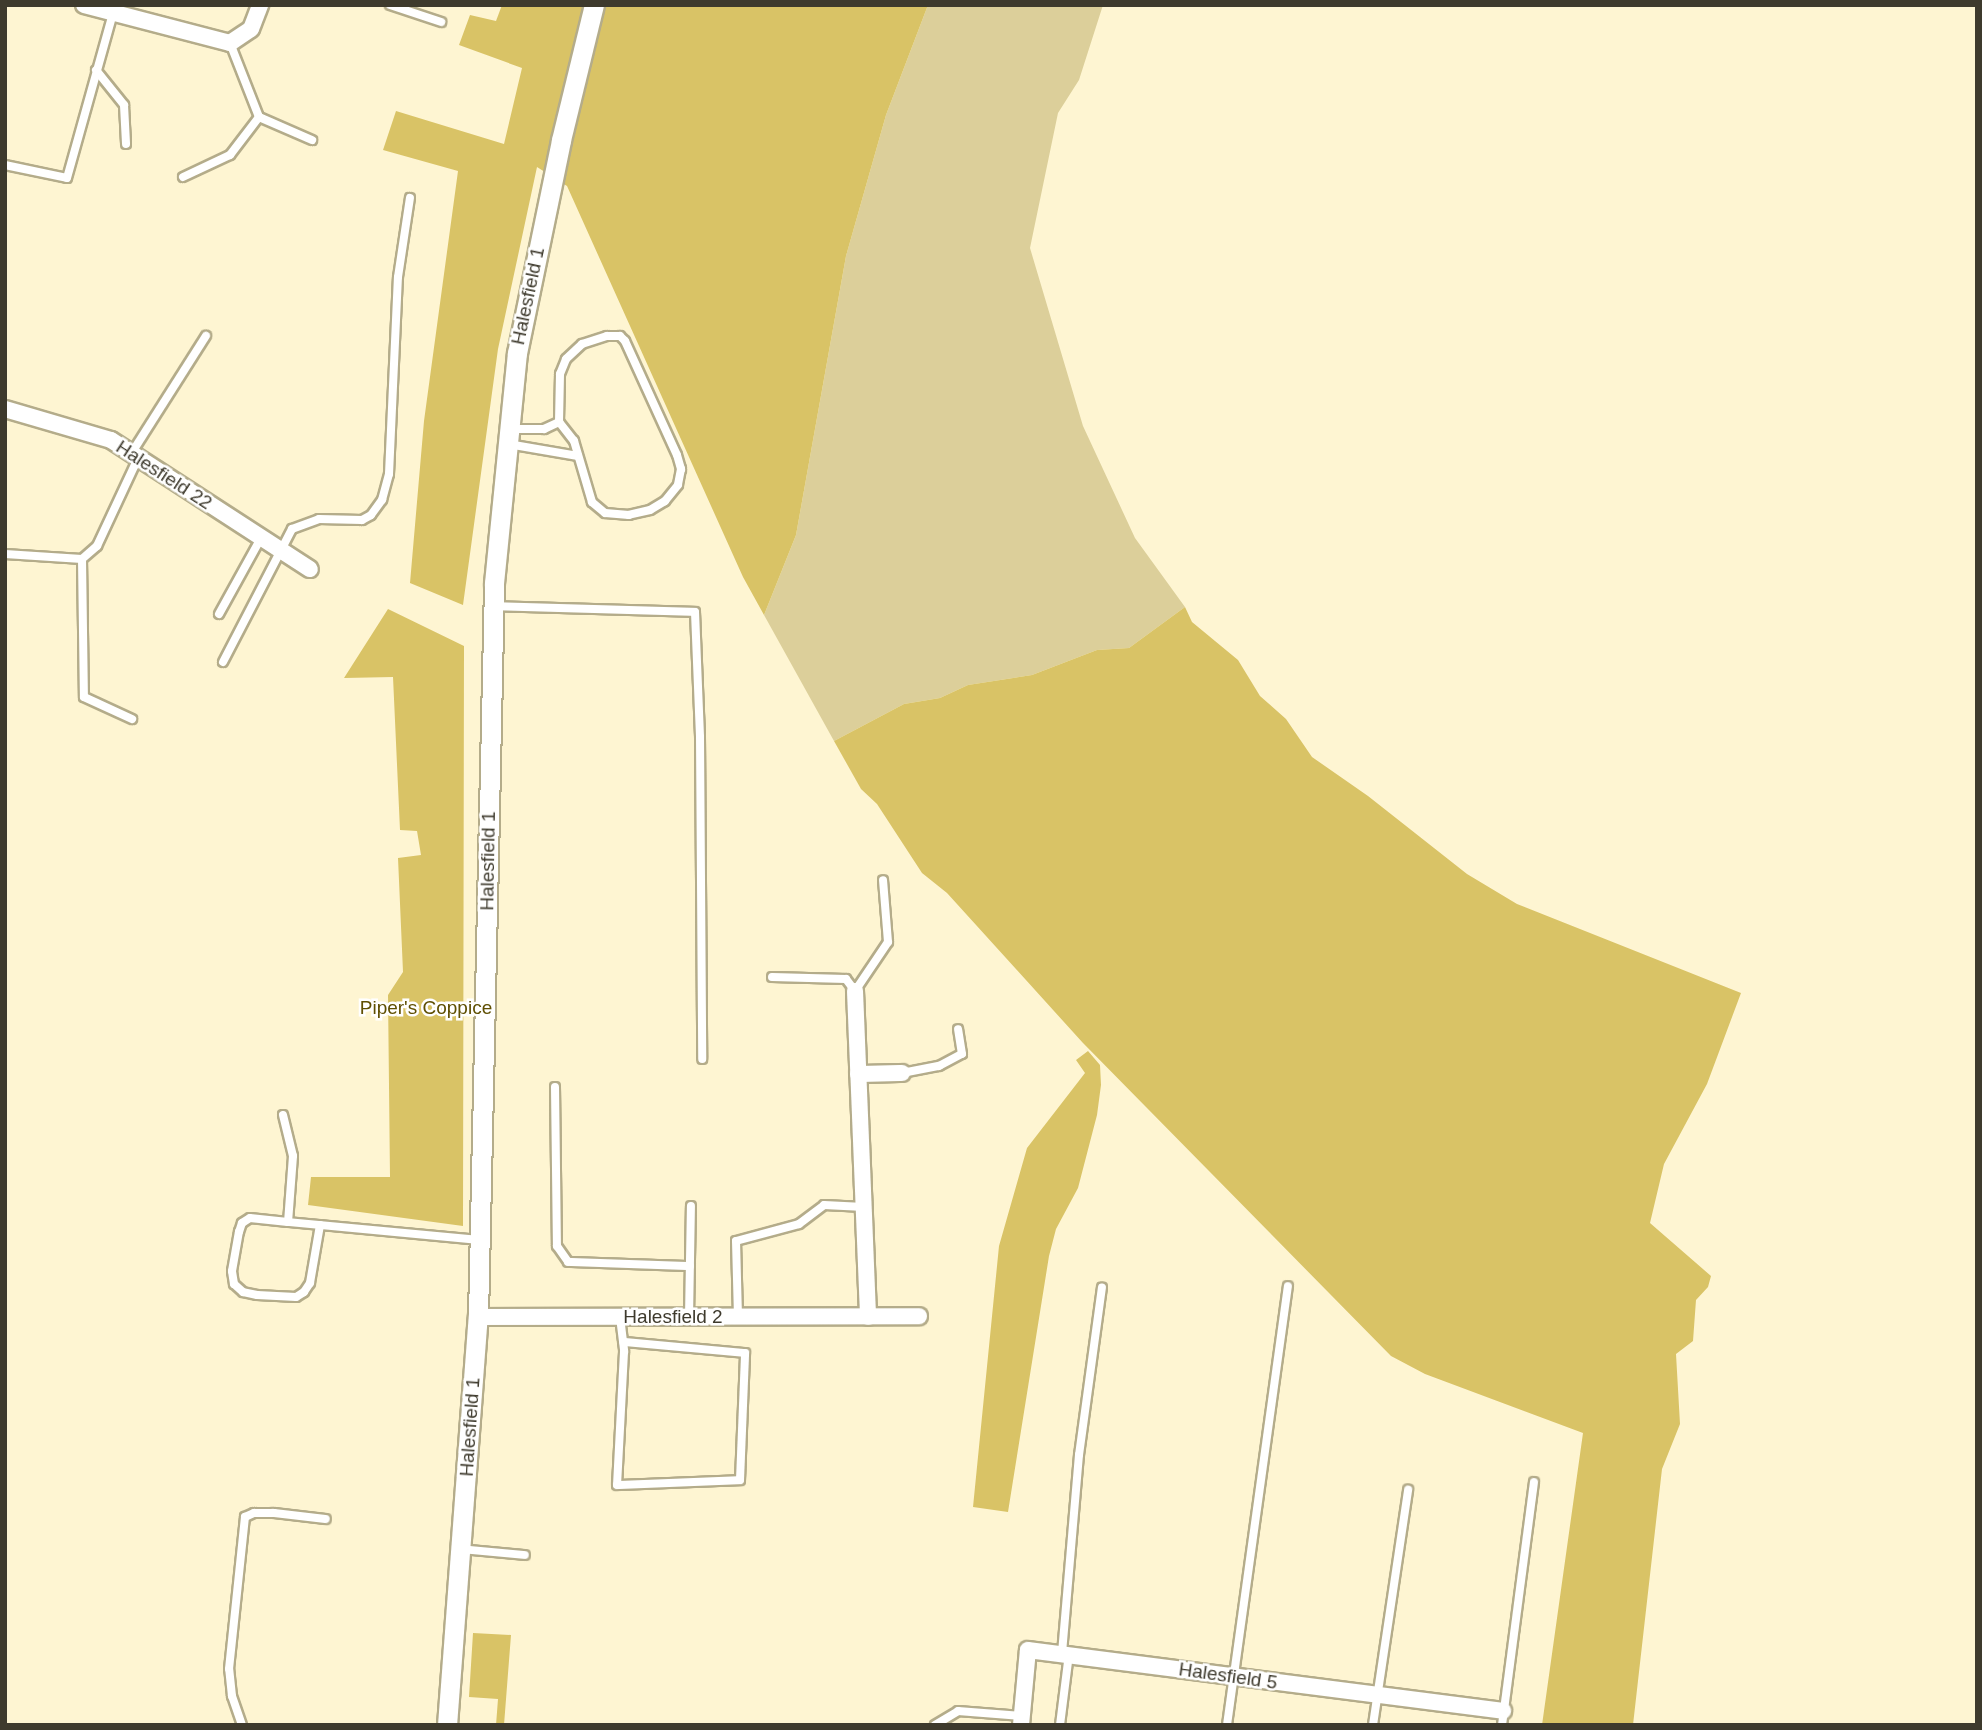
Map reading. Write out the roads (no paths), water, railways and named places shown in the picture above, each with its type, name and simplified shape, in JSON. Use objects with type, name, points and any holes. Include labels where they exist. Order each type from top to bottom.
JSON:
[{"type":"street","points":[[84,5],[230,43],[251,29],[260,5]]},
{"type":"street","name":"Halesfield 1","points":[[447,1725],[478,1317],[494,606],[508,436],[517,353],[561,140],[594,5]]},
{"type":"street","name":"Halesfield 22","points":[[5,409],[111,440],[310,569]]},
{"type":"street","points":[[855,991],[868,1317]]},
{"type":"street","points":[[858,1074],[902,1073]]},
{"type":"street","name":"Halesfield 2","points":[[478,1317],[919,1316]]},
{"type":"street","name":"Halesfield 5","points":[[1022,1720],[1028,1650],[1377,1695],[1503,1718]]},
{"type":"lane","points":[[390,5],[440,22]]},
{"type":"lane","points":[[5,165],[67,178],[113,13]]},
{"type":"lane","points":[[230,43],[259,117],[312,140]]},
{"type":"lane","points":[[96,70],[124,104],[126,144]]},
{"type":"lane","points":[[183,177],[230,155],[259,117]]},
{"type":"lane","points":[[222,662],[292,529],[319,519],[362,520],[371,515],[382,500],[389,474],[398,277],[410,198]]},
{"type":"lane","points":[[5,554],[82,559],[97,547],[134,456],[206,337]]},
{"type":"lane","points":[[622,337],[677,455],[681,473],[678,485],[665,501],[650,510],[614,515],[597,508],[590,498],[578,456],[574,441],[559,422],[560,374],[566,359],[576,348],[589,341],[622,337]]},
{"type":"lane","points":[[508,436],[544,429],[559,422]]},
{"type":"lane","points":[[508,436],[578,456]]},
{"type":"lane","points":[[219,614],[261,538]]},
{"type":"lane","points":[[82,559],[84,697],[132,719]]},
{"type":"lane","points":[[494,606],[695,612],[700,737],[702,1059]]},
{"type":"lane","points":[[772,977],[846,979],[855,991],[888,942],[883,880]]},
{"type":"lane","points":[[902,1073],[939,1066],[962,1054],[958,1029]]},
{"type":"lane","points":[[555,1087],[557,1246],[568,1262],[690,1266]]},
{"type":"lane","points":[[283,1115],[293,1156],[288,1222]]},
{"type":"lane","points":[[738,1317],[736,1241],[799,1224],[824,1205],[864,1207]]},
{"type":"lane","points":[[689,1317],[691,1206]]},
{"type":"lane","points":[[320,1225],[310,1283],[304,1292],[296,1297],[243,1292],[234,1284],[232,1271],[242,1223],[250,1218],[479,1240]]},
{"type":"lane","points":[[1227,1725],[1288,1286]]},
{"type":"lane","points":[[1060,1725],[1079,1455],[1102,1288]]},
{"type":"lane","points":[[620,1317],[623,1342],[617,1485],[740,1480],[745,1353],[623,1342]]},
{"type":"lane","points":[[1503,1718],[1534,1482]]},
{"type":"lane","points":[[1373,1725],[1408,1490]]},
{"type":"lane","points":[[242,1725],[232,1696],[229,1669],[245,1517],[254,1513],[274,1513],[326,1519]]},
{"type":"lane","points":[[460,1549],[524,1555]]},
{"type":"lane","points":[[935,1725],[958,1711],[1022,1720]]},
{"type":"park label","name":"Piper's Coppice","points":[[426,1008]]}]
